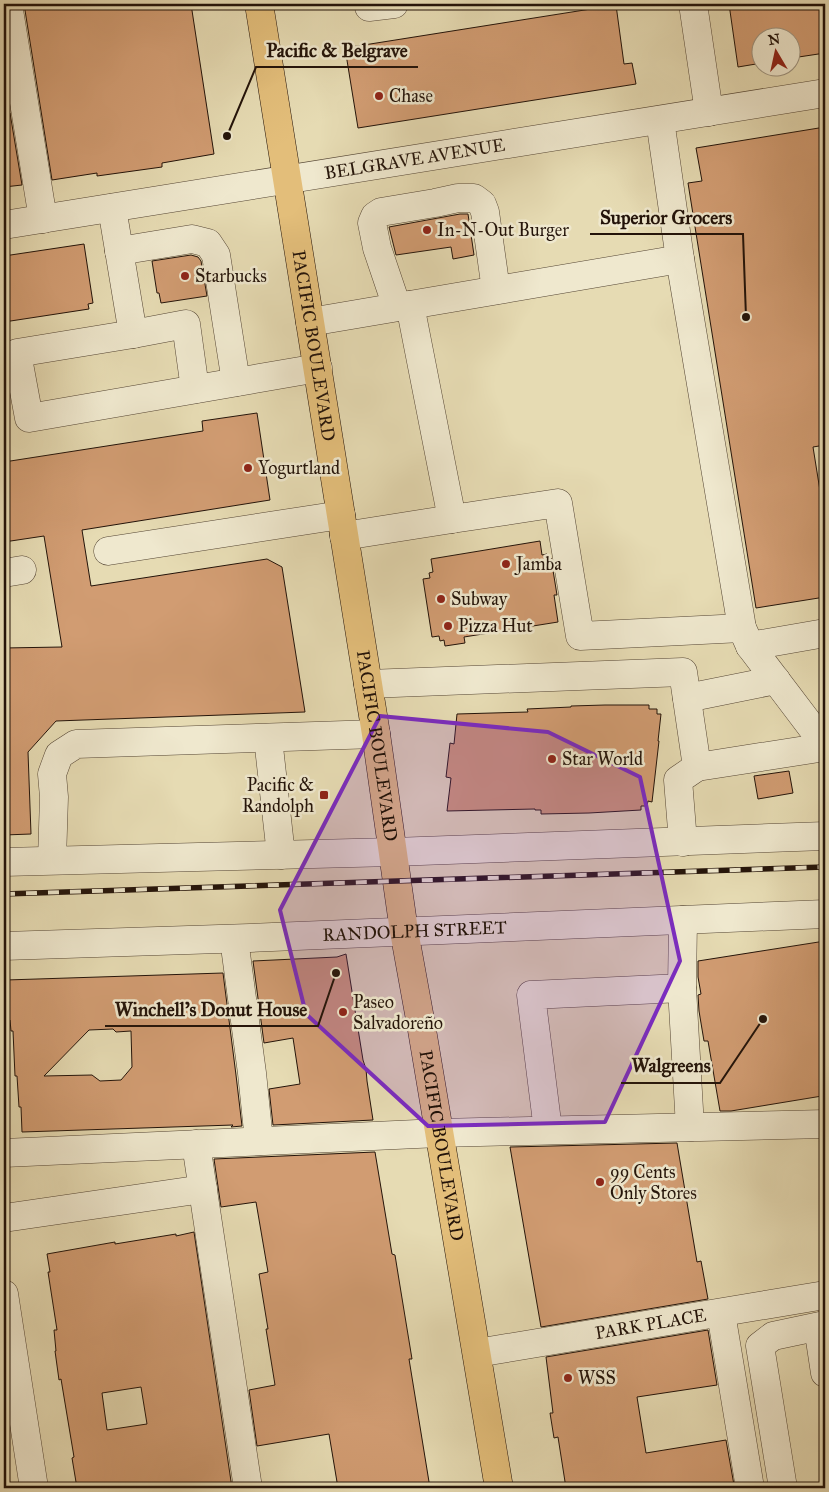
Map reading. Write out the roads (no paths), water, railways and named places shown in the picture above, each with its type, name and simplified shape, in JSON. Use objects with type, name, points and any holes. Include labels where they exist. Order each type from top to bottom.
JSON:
[{"type":"main road","name":"PACIFIC BOULEVARD","points":[[260,4],[376,734],[404,931],[499,1488]]},
{"type":"street","points":[[8,4],[44,219]]},
{"type":"street","points":[[369,4],[369,7],[394,4]]},
{"type":"street","points":[[693,4],[709,112]]},
{"type":"street","name":"BELGRAVE AVENUE","points":[[4,225],[825,93]]},
{"type":"street","points":[[660,120],[680,259],[746,637],[825,746],[697,766],[678,780],[683,842]]},
{"type":"street","points":[[452,519],[404,306],[377,248],[372,222],[375,216],[381,212],[458,198],[474,198],[482,204],[485,212],[496,290]]},
{"type":"street","points":[[112,208],[134,334]]},
{"type":"street","points":[[119,251],[192,239],[208,244],[216,255],[236,382]]},
{"type":"street","points":[[310,322],[680,259]]},
{"type":"street","points":[[196,389],[186,324],[18,353],[29,418],[318,368]]},
{"type":"street","points":[[108,551],[343,526],[452,519],[558,503],[580,636],[746,637],[825,633]]},
{"type":"street","points":[[368,684],[683,672],[697,766]]},
{"type":"street","points":[[687,698],[776,680]]},
{"type":"street","points":[[52,860],[54,797],[52,774],[58,755],[76,744],[376,734]]},
{"type":"street","points":[[268,738],[281,854]]},
{"type":"street","points":[[4,862],[393,852],[825,836]]},
{"type":"street","name":"RANDOLPH STREET","points":[[4,946],[234,939],[825,914]]},
{"type":"street","points":[[683,920],[682,988],[690,1127]]},
{"type":"street","points":[[234,939],[252,1072],[259,1141]]},
{"type":"street","points":[[548,1130],[531,995],[682,988]]},
{"type":"street","points":[[4,1152],[439,1133],[825,1124]]},
{"type":"street","points":[[196,1144],[248,1488]]},
{"type":"street","points":[[4,1218],[203,1189]]},
{"type":"street","points":[[4,1294],[34,1488]]},
{"type":"street","points":[[823,1296],[825,1373]]},
{"type":"street","name":"PARK PLACE","points":[[477,1353],[823,1296]]},
{"type":"street","points":[[721,1313],[750,1488]]},
{"type":"street","points":[[783,1488],[760,1346],[773,1336],[823,1325]]},
{"type":"railway","points":[[4,894],[825,867]]},
{"type":"place","name":"Chase","points":[[379,96]]},
{"type":"place","name":"Pacific & Belgrave","points":[[227,136]]},
{"type":"place","name":"In-N-Out Burger","points":[[427,230]]},
{"type":"place","name":"Starbucks","points":[[185,276]]},
{"type":"place","name":"Superior Grocers","points":[[746,317]]},
{"type":"place","name":"Yogurtland","points":[[248,468]]},
{"type":"place","name":"Jamba","points":[[506,564]]},
{"type":"place","name":"Subway","points":[[441,599]]},
{"type":"place","name":"Pizza Hut","points":[[448,626]]},
{"type":"place","name":"Star World","points":[[552,759]]},
{"type":"place","name":"Pacific & Randolph","points":[[324,795]]},
{"type":"place","name":"Winchell's Donut House","points":[[336,973]]},
{"type":"place","name":"Paseo Salvadoreño","points":[[343,1012]]},
{"type":"place","name":"Walgreens","points":[[763,1019]]},
{"type":"place","name":"99 Cents Only Stores","points":[[600,1182]]},
{"type":"place","name":"WSS","points":[[568,1378]]}]
